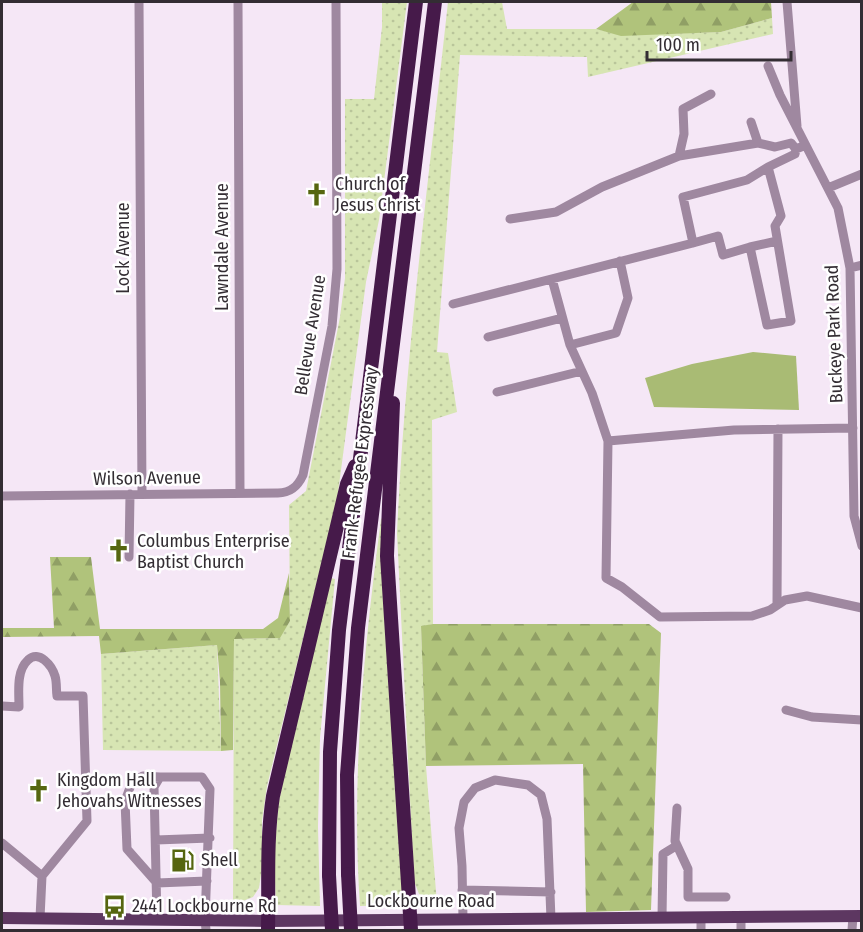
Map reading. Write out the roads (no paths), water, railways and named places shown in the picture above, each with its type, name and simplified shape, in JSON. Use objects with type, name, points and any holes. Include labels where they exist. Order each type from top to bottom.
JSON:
[{"type":"highway","name":"Frank-Refugee Expressway","points":[[332,930],[329,875],[330,752],[334,680],[417,2]]},
{"type":"highway","name":"Frank-Refugee Expressway","points":[[351,930],[347,791],[353,680],[435,2]]},
{"type":"highway","points":[[391,371],[394,409],[387,556],[411,925]]},
{"type":"highway","points":[[268,926],[267,865],[269,817],[273,796],[348,484],[362,451]]},
{"type":"main road","name":"Lockbourne Road","points":[[2,918],[157,919],[205,925],[268,926],[411,925],[463,919],[546,923],[701,917],[857,916]]},
{"type":"street","name":"Lock Avenue","points":[[139,2],[142,494]]},
{"type":"street","name":"Lawndale Avenue","points":[[238,2],[240,493]]},
{"type":"street","name":"Bellevue Avenue","points":[[292,489],[300,483],[303,475],[332,326],[336,281],[336,2]]},
{"type":"street","points":[[787,2],[798,128]]},
{"type":"street","name":"Buckeye Park Road","points":[[768,66],[838,208],[850,268],[854,516],[861,546]]},
{"type":"street","points":[[679,156],[684,134],[682,110],[711,93]]},
{"type":"street","points":[[751,122],[758,143]]},
{"type":"street","points":[[510,219],[556,212],[602,187],[679,156],[758,143],[775,147],[791,143],[796,149]]},
{"type":"street","points":[[796,149],[807,145]]},
{"type":"street","points":[[693,243],[683,197],[747,180],[768,166],[795,154],[796,149]]},
{"type":"street","points":[[750,247],[767,325],[791,321],[775,226],[781,216],[768,166]]},
{"type":"street","points":[[828,188],[861,174]]},
{"type":"street","points":[[453,304],[718,236],[723,255],[777,241]]},
{"type":"street","points":[[570,345],[616,333],[628,298],[620,261]]},
{"type":"street","points":[[850,268],[861,265]]},
{"type":"street","points":[[552,279],[570,345],[592,393],[608,441],[606,578],[641,600],[660,616],[752,616],[770,610],[785,600],[807,596],[861,608]]},
{"type":"street","points":[[488,337],[562,318]]},
{"type":"street","points":[[497,392],[582,372]]},
{"type":"street","points":[[777,605],[783,428]]},
{"type":"street","points":[[608,441],[734,430],[853,428]]},
{"type":"street","name":"Wilson Avenue","points":[[2,496],[278,494],[292,489]]},
{"type":"street","points":[[129,557],[130,494]]},
{"type":"street","points":[[2,706],[19,706],[18,682],[22,669],[27,660],[35,656],[42,657],[56,677],[57,696],[83,696],[87,821],[42,876],[40,918]]},
{"type":"street","points":[[786,710],[812,717],[861,720]]},
{"type":"street","points":[[157,883],[127,849],[125,801],[132,782],[143,776],[202,777],[210,789],[210,838],[205,925]]},
{"type":"street","points":[[157,919],[154,787],[160,777]]},
{"type":"street","points":[[463,919],[459,828],[464,802],[475,788],[495,780],[528,785],[542,795],[547,819],[551,892],[546,923]]},
{"type":"street","points":[[677,808],[676,846],[688,869],[688,897],[726,897]]},
{"type":"street","points":[[156,840],[210,838]]},
{"type":"street","points":[[2,843],[42,876]]},
{"type":"street","points":[[662,918],[663,854],[676,846]]},
{"type":"street","points":[[157,883],[207,881]]},
{"type":"street","points":[[462,890],[551,892]]},
{"type":"street","points":[[852,930],[857,916]]},
{"type":"street","points":[[701,917],[701,930]]},
{"type":"street","points":[[741,917],[741,930]]},
{"type":"place","name":"Church of Jesus Christ","points":[[317,194]]},
{"type":"place","name":"Columbus Enterprise Baptist Church","points":[[119,551]]},
{"type":"place","name":"Kingdom Hall Jehovahs Witnesses","points":[[39,790]]},
{"type":"place","name":"Shell","points":[[183,860]]},
{"type":"place","name":"2441 Lockbourne Rd","points":[[114,906]]}]
